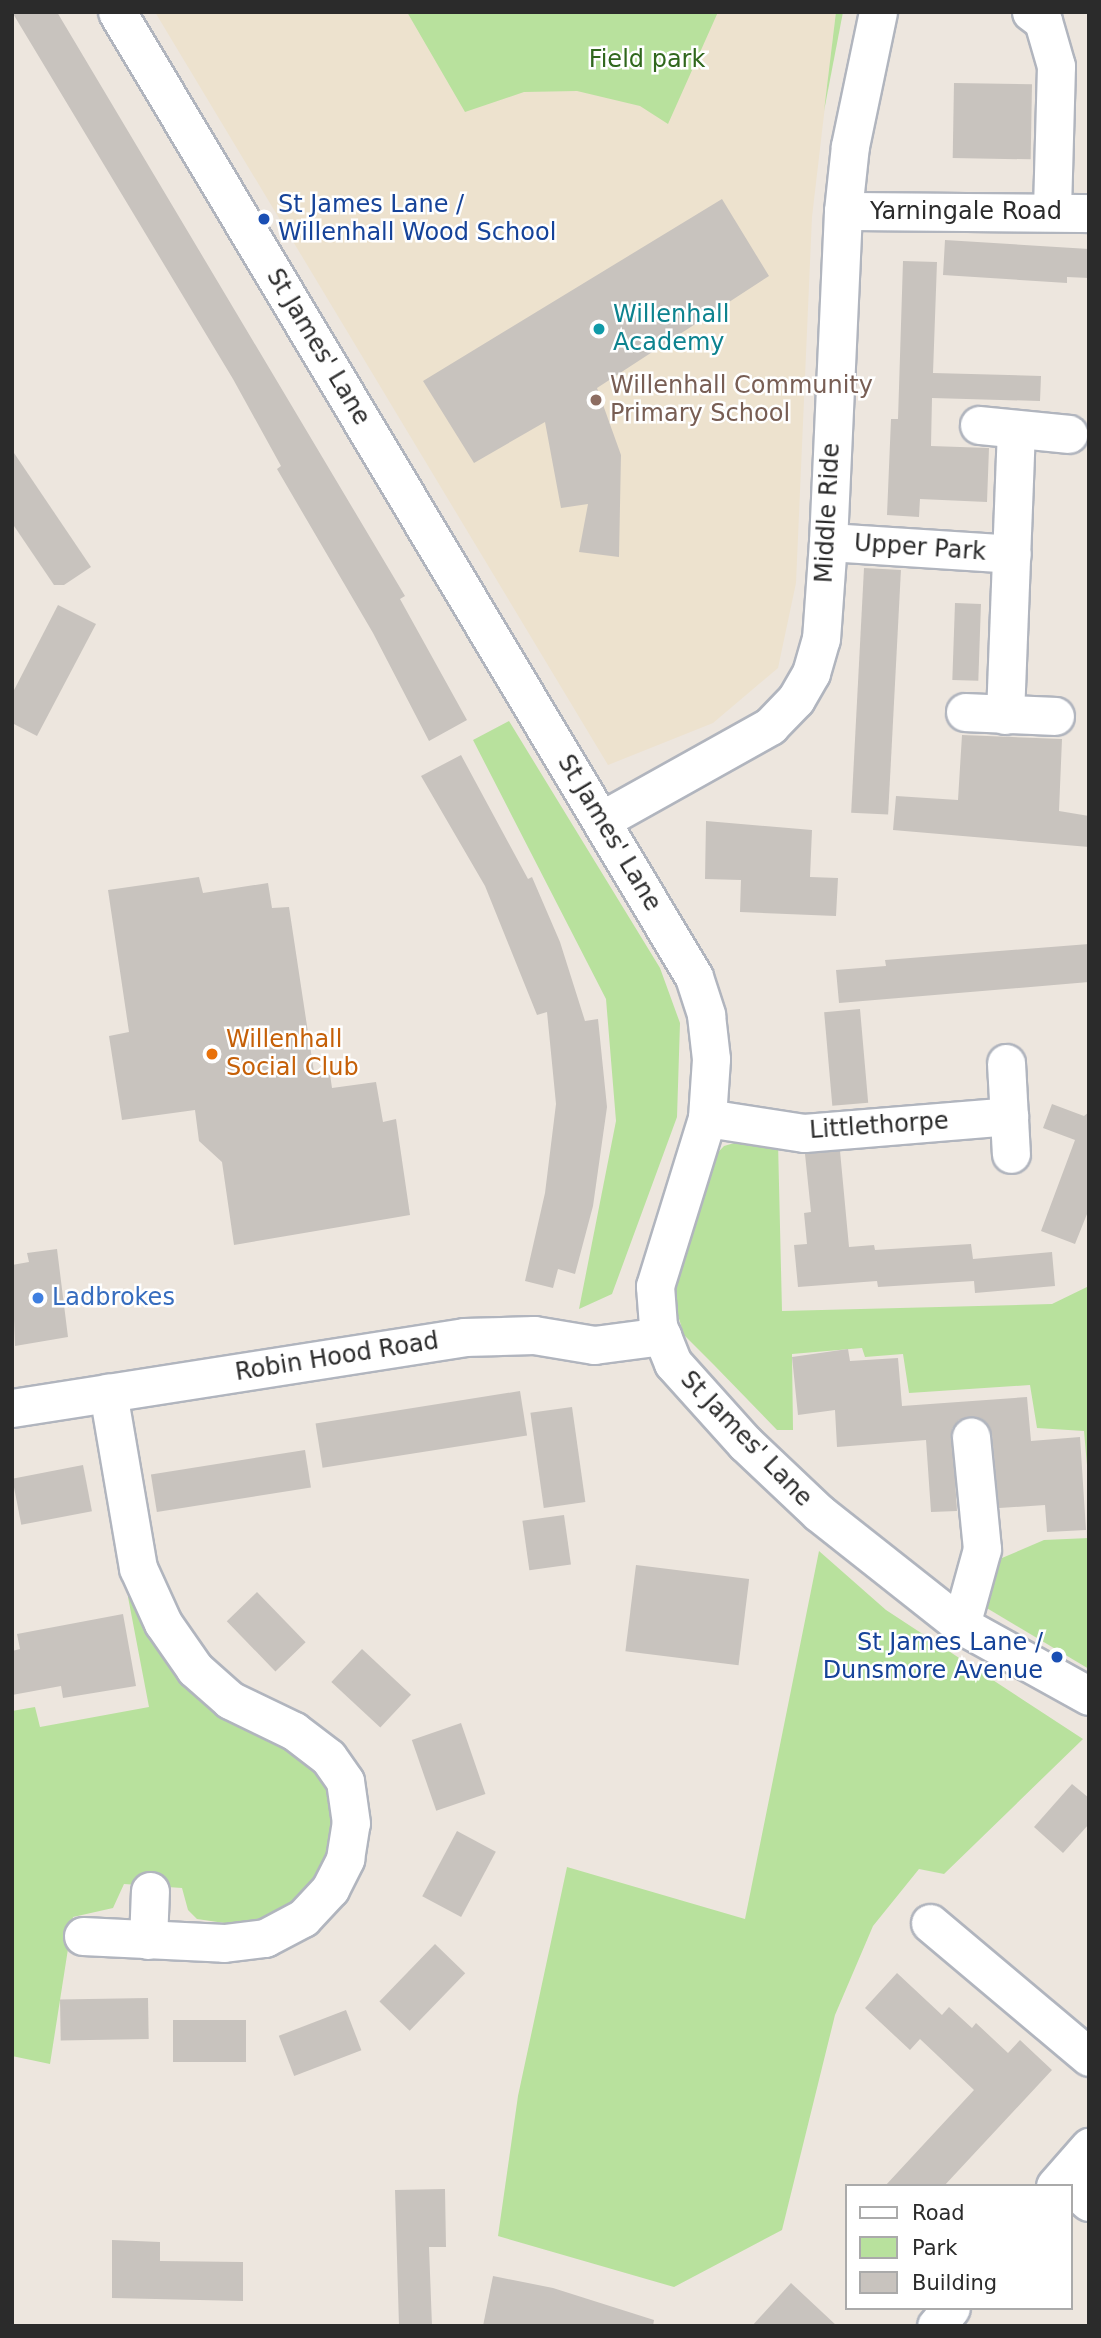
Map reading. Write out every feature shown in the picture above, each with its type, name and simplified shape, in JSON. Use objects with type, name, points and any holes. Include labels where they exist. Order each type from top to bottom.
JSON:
[{"type":"street","name":"St James' Lane","points":[[117,12],[694,977],[706,1015],[711,1059],[707,1118],[657,1274],[656,1313],[662,1336],[679,1373],[753,1451],[819,1513],[961,1625],[1089,1696]]},
{"type":"street","name":"Middle Ride","points":[[602,820],[770,726],[796,699],[811,673],[821,639],[828,542],[843,211],[850,146],[878,12]]},
{"type":"street","points":[[1031,12],[1043,21],[1056,66],[1052,211]]},
{"type":"street","name":"Yarningale Road","points":[[843,211],[1089,213]]},
{"type":"street","points":[[979,425],[1069,434]]},
{"type":"street","name":"Upper Park","points":[[1005,715],[1016,429]]},
{"type":"street","name":"Upper Park","points":[[828,542],[1012,554]]},
{"type":"street","points":[[965,712],[1055,716]]},
{"type":"street","points":[[1006,1063],[1012,1154]]},
{"type":"street","name":"Littlethorpe","points":[[707,1118],[804,1133],[1009,1116]]},
{"type":"street","name":"Robin Hood Road","points":[[12,1408],[475,1336],[534,1335],[604,1345],[662,1336]]},
{"type":"street","points":[[83,1936],[224,1944],[265,1938],[303,1918],[330,1889],[345,1859],[351,1823],[345,1781],[328,1756],[294,1731],[230,1700],[195,1669],[163,1623],[138,1568],[108,1393]]},
{"type":"street","points":[[961,1625],[982,1549],[971,1437]]},
{"type":"street","points":[[148,1940],[150,1891]]},
{"type":"street","points":[[930,1923],[1089,2057]]},
{"type":"street","points":[[1065,2184],[1089,2147]]},
{"type":"street","points":[[1073,2190],[1089,2202]]},
{"type":"street","points":[[936,2326],[949,2310]]},
{"type":"shaded area","name":"Willenhall Community Primary School","points":[[155,12],[836,12],[812,217],[796,583],[778,668],[713,723],[608,765]]},
{"type":"green space","name":"Field park","points":[[407,12],[718,12],[668,124],[640,106],[577,91],[524,92],[465,112]]},
{"type":"green space","points":[[836,12],[843,12],[824,111]]},
{"type":"green space","points":[[509,721],[660,968],[680,1023],[677,1117],[612,1294],[579,1309],[616,1121],[606,999],[473,740]]},
{"type":"green space","points":[[748,1139],[778,1142],[782,1311],[1052,1304],[1089,1286],[1089,1488],[1084,1431],[1037,1428],[1030,1385],[909,1393],[903,1354],[865,1357],[862,1348],[792,1354],[793,1430],[777,1430],[684,1335],[673,1299],[681,1245],[707,1164],[724,1146]]},
{"type":"green space","points":[[1089,1538],[1089,1669],[980,1604],[1002,1558],[1044,1540]]},
{"type":"green space","points":[[819,1551],[886,1610],[1083,1739],[944,1874],[919,1869],[873,1926],[835,2015],[782,2230],[674,2287],[498,2236],[518,2096],[567,1867],[745,1919]]},
{"type":"green space","points":[[134,1591],[315,1755],[343,1815],[326,1875],[289,1909],[238,1925],[197,1919],[188,1910],[182,1888],[124,1884],[113,1908],[73,1917],[50,2064],[12,2056],[12,1711],[35,1707],[40,1727],[149,1707],[128,1597]]},
{"type":"building","points":[[12,12],[57,12],[405,596],[400,599],[467,720],[429,741],[373,633],[277,469],[281,466],[233,379]]},
{"type":"building","points":[[954,83],[1032,84],[1031,159],[953,158]]},
{"type":"building","name":"Willenhall Academy","points":[[722,199],[769,276],[597,388],[621,455],[619,557],[579,552],[588,504],[561,508],[545,422],[474,463],[423,381]]},
{"type":"building","points":[[945,240],[1089,249],[1089,278],[1067,277],[1067,283],[943,275]]},
{"type":"building","points":[[903,261],[937,262],[933,373],[1041,376],[1040,401],[932,398],[931,446],[989,448],[987,502],[920,499],[919,517],[887,515],[891,419],[898,419]]},
{"type":"building","points":[[12,450],[91,567],[64,585],[54,585],[12,523]]},
{"type":"building","points":[[864,568],[901,570],[888,815],[851,813]]},
{"type":"building","points":[[955,603],[981,604],[978,681],[952,680]]},
{"type":"building","points":[[58,605],[96,624],[37,736],[12,723],[12,694]]},
{"type":"building","points":[[962,735],[1062,739],[1059,811],[1089,816],[1089,847],[893,830],[896,796],[958,800]]},
{"type":"building","points":[[461,755],[528,879],[532,877],[560,942],[585,1021],[598,1019],[607,1107],[593,1206],[575,1274],[558,1269],[553,1288],[525,1281],[545,1193],[556,1104],[547,1012],[537,1015],[485,886],[421,776]]},
{"type":"building","points":[[706,821],[812,830],[810,877],[838,878],[836,916],[740,912],[741,880],[705,879]]},
{"type":"building","name":"Willenhall Social Club","points":[[199,877],[203,893],[268,883],[272,908],[289,907],[314,1072],[330,1074],[332,1088],[376,1082],[383,1122],[396,1119],[410,1215],[234,1245],[222,1162],[199,1141],[195,1110],[122,1120],[109,1036],[129,1032],[108,890]]},
{"type":"building","points":[[1089,944],[1089,982],[839,1003],[836,970],[886,966],[885,960]]},
{"type":"building","points":[[860,1009],[868,1103],[832,1106],[824,1012]]},
{"type":"building","points":[[1052,1104],[1084,1116],[1089,1112],[1089,1209],[1075,1244],[1041,1231],[1075,1140],[1043,1128]]},
{"type":"building","points":[[840,1151],[849,1247],[874,1245],[875,1250],[971,1244],[973,1259],[1052,1252],[1055,1286],[975,1293],[974,1281],[878,1287],[877,1281],[798,1287],[794,1245],[807,1244],[804,1213],[811,1212],[805,1154]]},
{"type":"building","name":"Ladbrokes","points":[[57,1249],[68,1337],[15,1346],[12,1265],[29,1262],[27,1253]]},
{"type":"building","points":[[848,1349],[850,1361],[898,1358],[902,1406],[1027,1397],[1031,1441],[1080,1437],[1086,1530],[1047,1532],[1045,1505],[999,1508],[992,1435],[979,1418],[959,1420],[952,1429],[957,1511],[931,1512],[926,1440],[837,1447],[835,1410],[798,1415],[792,1357]]},
{"type":"building","points":[[520,1391],[527,1435],[323,1468],[316,1423]]},
{"type":"building","points":[[572,1407],[585,1502],[544,1508],[530,1413]]},
{"type":"building","points":[[305,1450],[311,1488],[157,1512],[151,1474]]},
{"type":"building","points":[[83,1465],[92,1511],[21,1525],[12,1479]]},
{"type":"building","points":[[564,1515],[571,1565],[529,1570],[522,1521]]},
{"type":"building","points":[[636,1565],[749,1579],[739,1665],[625,1651]]},
{"type":"building","points":[[257,1592],[306,1642],[275,1672],[227,1621]]},
{"type":"building","points":[[123,1614],[136,1686],[63,1698],[61,1686],[12,1695],[12,1651],[20,1649],[17,1634]]},
{"type":"building","points":[[362,1649],[411,1695],[380,1728],[331,1682]]},
{"type":"building","points":[[461,1723],[485,1794],[436,1811],[412,1740]]},
{"type":"building","points":[[1072,1784],[1089,1798],[1089,1824],[1063,1853],[1034,1827]]},
{"type":"building","points":[[457,1831],[496,1852],[461,1917],[422,1896]]},
{"type":"building","points":[[435,1944],[465,1973],[410,2031],[379,2002]]},
{"type":"building","points":[[897,1973],[942,2015],[949,2007],[972,2028],[976,2023],[1008,2053],[1020,2040],[1052,2070],[946,2184],[887,2184],[974,2090],[920,2039],[910,2050],[865,2008]]},
{"type":"building","points":[[148,1998],[149,2039],[61,2041],[60,2000]]},
{"type":"building","points":[[346,2010],[361,2050],[294,2076],[279,2036]]},
{"type":"building","points":[[173,2020],[246,2020],[246,2062],[173,2062]]},
{"type":"building","points":[[445,2189],[446,2247],[429,2247],[432,2326],[399,2326],[395,2190]]},
{"type":"building","points":[[112,2240],[160,2242],[160,2261],[243,2262],[243,2301],[112,2298]]},
{"type":"building","points":[[493,2276],[553,2288],[654,2320],[653,2326],[483,2326]]},
{"type":"building","points":[[791,2283],[837,2326],[752,2326]]},
{"type":"place","name":"St James Lane / Willenhall Wood School","points":[[264,219]]},
{"type":"place","name":"Willenhall Academy","points":[[599,329]]},
{"type":"place","name":"Willenhall Community Primary School","points":[[596,400]]},
{"type":"place","name":"Willenhall Social Club","points":[[212,1054]]},
{"type":"place","name":"Ladbrokes","points":[[38,1298]]},
{"type":"place","name":"St James Lane / Dunsmore Avenue","points":[[1057,1657]]}]
